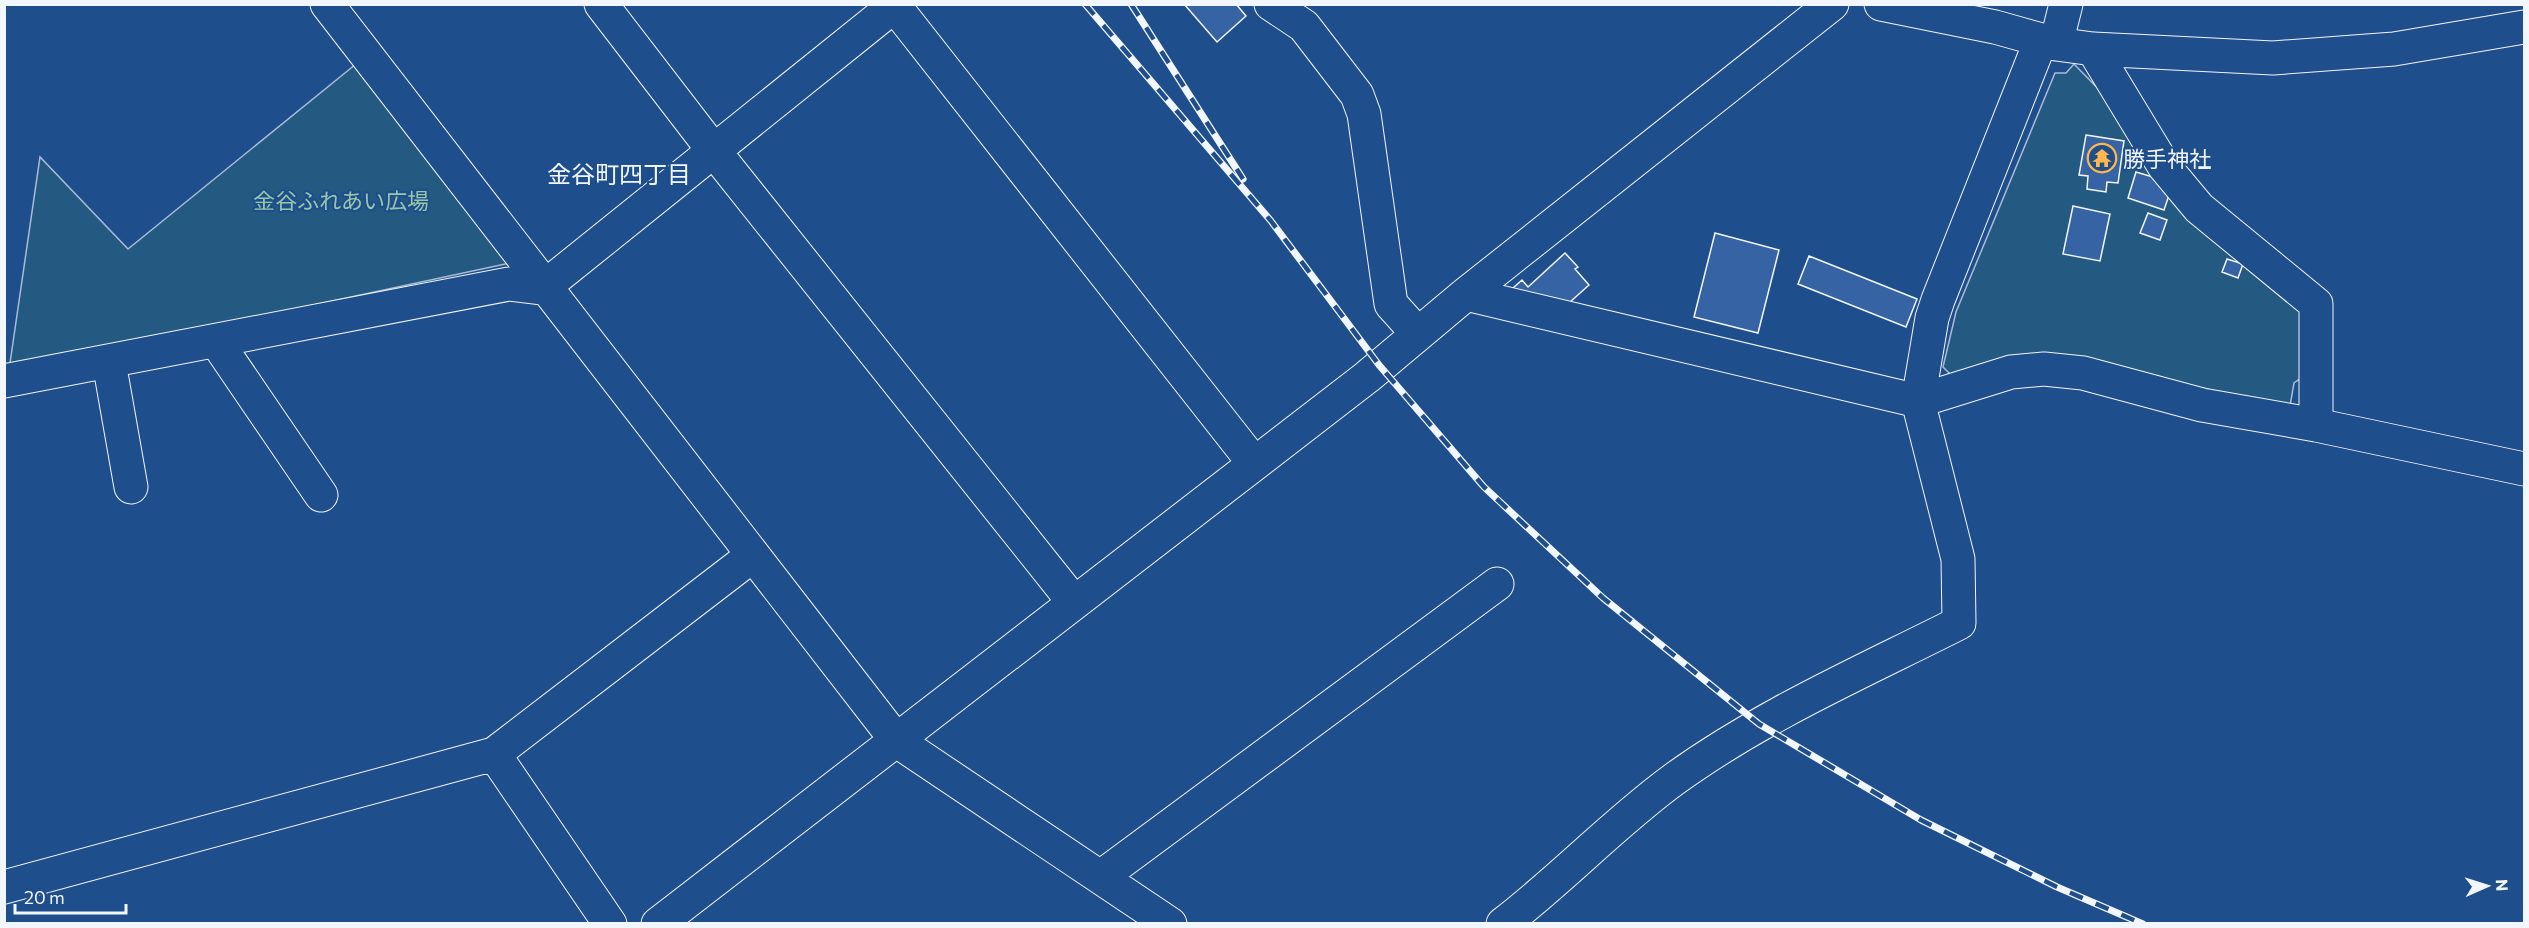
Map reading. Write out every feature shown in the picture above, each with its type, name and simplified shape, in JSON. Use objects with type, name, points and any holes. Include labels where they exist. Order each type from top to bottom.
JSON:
[{"type":"street","points":[[327,4],[543,288],[897,741],[1102,876],[1170,924]]},
{"type":"street","points":[[601,4],[714,151],[1073,601]]},
{"type":"street","points":[[1271,4],[1304,26],[1357,95],[1364,114],[1391,304],[1418,334]]},
{"type":"street","points":[[658,924],[897,741],[1073,601],[1367,377],[1466,294],[1832,4]]},
{"type":"street","points":[[1881,4],[1989,16],[2048,42],[2093,48],[2273,58],[2394,50],[2524,27]]},
{"type":"street","points":[[1503,924],[1543,893],[1603,838],[1682,774],[1759,724],[1959,623],[1958,559],[1918,401],[1932,318],[2066,4]]},
{"type":"street","points":[[4,381],[509,284],[543,288],[893,5],[1254,463]]},
{"type":"street","points":[[2093,48],[2164,166],[2199,208],[2316,304],[2316,425]]},
{"type":"street","points":[[1466,294],[1918,401],[2011,372],[2044,369],[2083,373],[2202,405],[2316,425],[2524,469]]},
{"type":"street","points":[[216,341],[321,495]]},
{"type":"street","points":[[109,362],[131,487]]},
{"type":"street","points":[[4,887],[494,754],[752,556]]},
{"type":"street","points":[[1102,876],[1497,584]]},
{"type":"street","points":[[494,754],[610,924]]},
{"type":"green space","name":"金谷ふれあい広場","points":[[356,64],[510,263],[9,370],[40,157],[128,249]]},
{"type":"green space","points":[[2074,64],[2308,303],[2304,376],[2294,383],[2290,406],[2035,354],[1950,374],[1943,367],[1956,312],[2055,73],[2066,73]]},
{"type":"building","points":[[1184,4],[1236,4],[1246,16],[1217,42]]},
{"type":"building","name":"勝手神社","points":[[2086,135],[2124,141],[2118,183],[2107,182],[2106,192],[2087,189],[2088,176],[2079,175]]},
{"type":"building","points":[[2136,172],[2173,183],[2164,210],[2128,198]]},
{"type":"building","points":[[2073,206],[2110,214],[2100,261],[2063,254]]},
{"type":"building","points":[[2148,213],[2167,220],[2160,240],[2140,233]]},
{"type":"building","points":[[1715,233],[1779,250],[1758,333],[1694,317]]},
{"type":"building","points":[[1565,253],[1578,267],[1575,269],[1589,285],[1569,303],[1514,292],[1513,288],[1522,280],[1528,287]]},
{"type":"building","points":[[1809,256],[1917,299],[1906,327],[1798,284]]},
{"type":"building","points":[[2227,259],[2243,264],[2238,278],[2222,272]]},
{"type":"railway","points":[[1085,4],[1271,221],[1379,365],[1484,487],[1603,598],[1759,724],[1921,820],[2057,887],[2143,924]]},
{"type":"railway","points":[[1131,4],[1243,179]]},
{"type":"place","name":"勝手神社","points":[[2102,158]]},
{"type":"district","name":"金谷町四丁目","points":[[619,173]]}]
